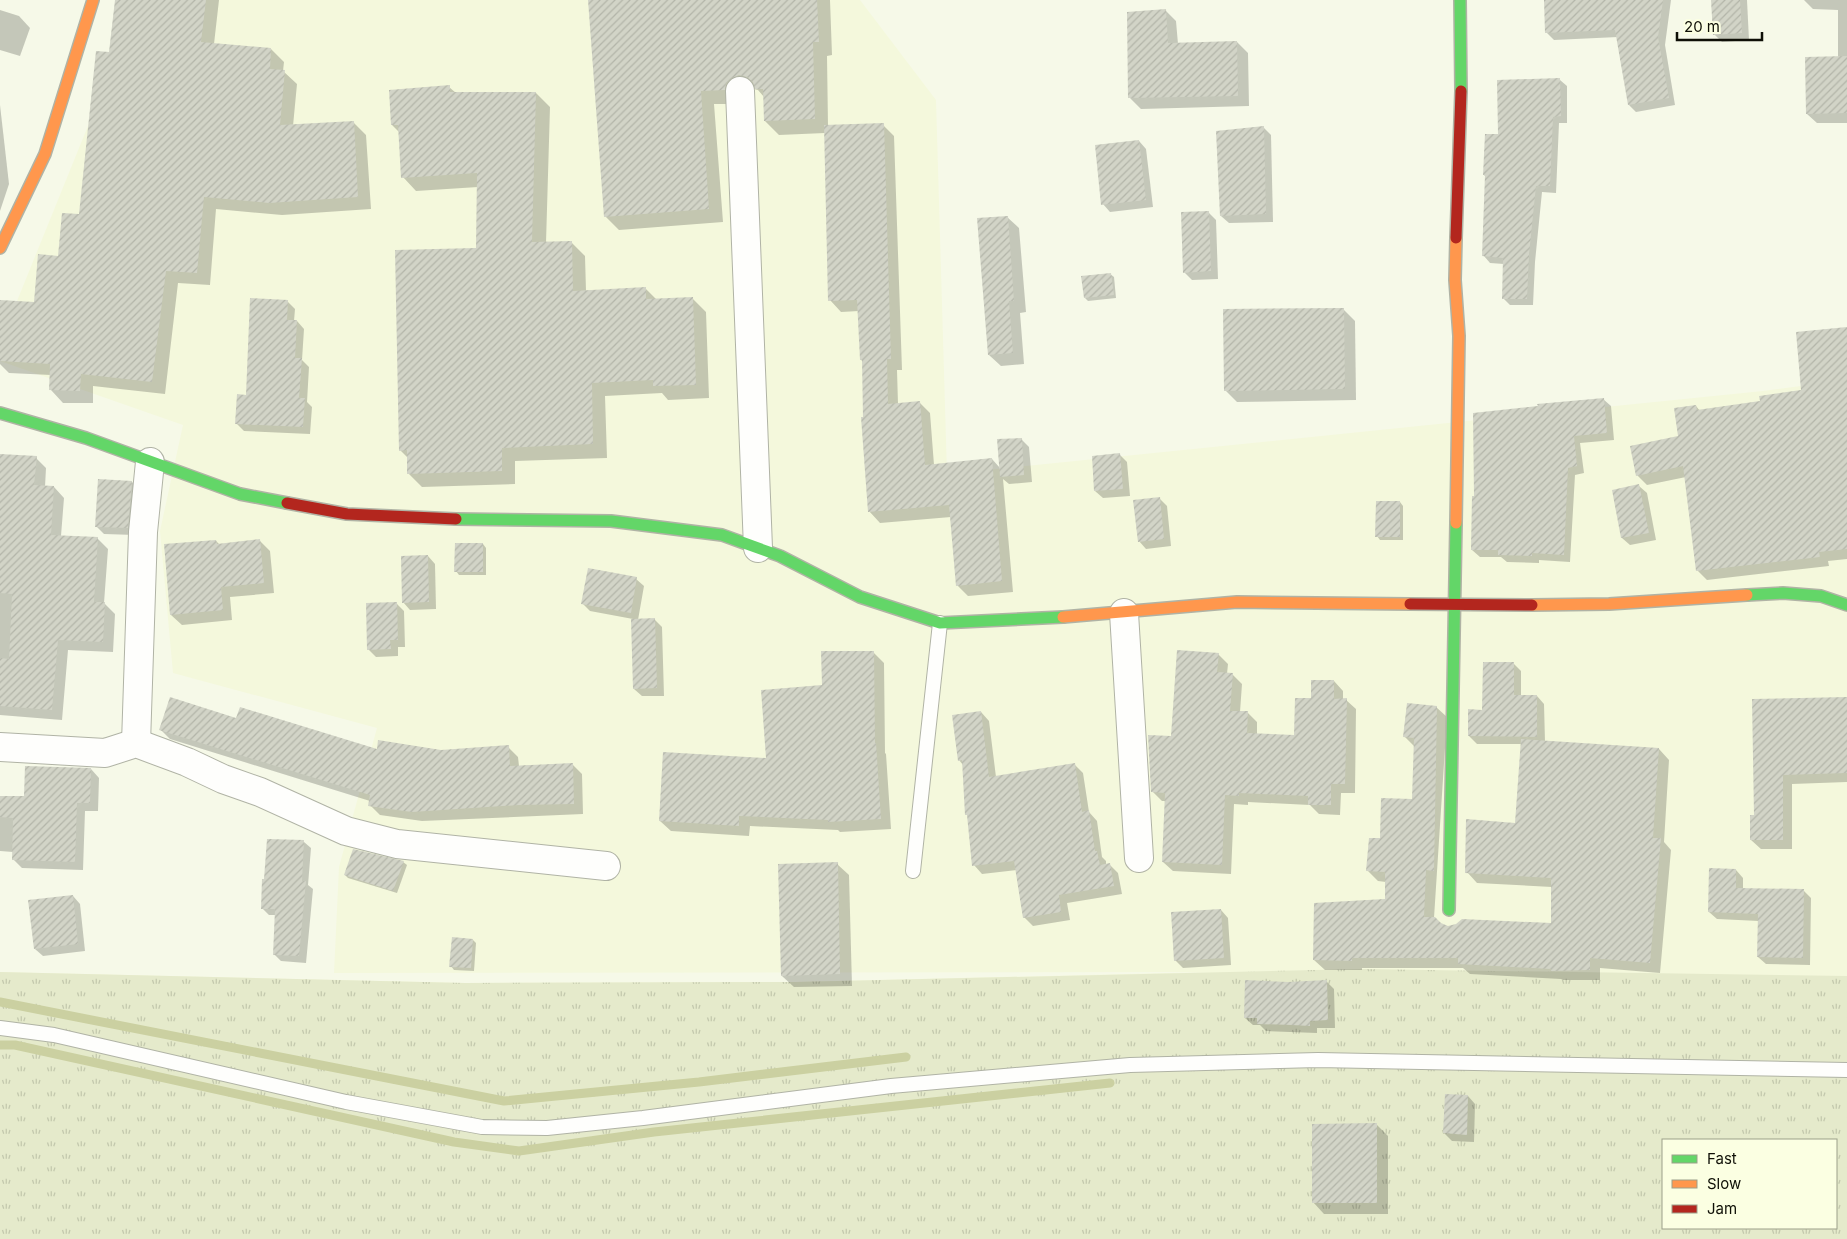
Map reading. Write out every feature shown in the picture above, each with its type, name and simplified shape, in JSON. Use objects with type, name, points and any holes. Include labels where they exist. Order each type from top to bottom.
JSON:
[{"type":"street","points":[[0,248],[45,154],[93,0]]},
{"type":"street","points":[[1449,910],[1459,336],[1455,280],[1461,108],[1460,0]]},
{"type":"street","points":[[740,91],[758,548]]},
{"type":"street","points":[[0,413],[86,438],[240,494],[347,514],[450,519],[611,521],[722,535],[780,556],[860,598],[940,623],[987,622],[1124,613],[1237,602],[1455,605],[1609,604],[1783,593],[1821,596],[1847,605]]},
{"type":"street","points":[[136,743],[144,532],[150,462]]},
{"type":"street","points":[[1124,613],[1139,858]]},
{"type":"street","points":[[0,747],[105,753],[136,743],[187,762],[223,779],[260,792],[346,831],[397,844],[606,866]]},
{"type":"lane","points":[[913,871],[940,623]]},
{"type":"lane","points":[[0,1028],[54,1035],[356,1103],[482,1127],[538,1128],[643,1118],[891,1086],[1130,1066],[1318,1060],[1847,1070]]},
{"type":"shaded area","points":[[139,0],[860,0],[936,100],[947,474],[1763,391],[1847,380],[1847,1239],[0,1239],[0,972],[465,983],[795,982],[1208,972],[334,973],[339,867],[377,728],[173,673],[160,531],[183,425],[0,361],[0,343]]},
{"type":"green space","points":[[1360,969],[1847,976],[1847,1239],[0,1239],[0,972],[465,983],[795,982]]},
{"type":"building","points":[[115,0],[206,0],[201,42],[271,48],[270,69],[285,70],[280,125],[354,121],[358,197],[269,203],[204,197],[197,273],[166,271],[152,382],[81,374],[80,391],[49,390],[50,364],[0,361],[0,300],[34,302],[38,254],[58,256],[62,213],[79,214],[96,51],[109,52]]},
{"type":"building","points":[[588,0],[817,0],[819,42],[813,42],[815,119],[764,121],[763,89],[755,89],[753,82],[747,77],[739,75],[726,83],[725,90],[701,91],[709,209],[604,217]]},
{"type":"building","points":[[1544,0],[1663,0],[1658,37],[1669,98],[1628,105],[1615,30],[1545,33]]},
{"type":"building","points":[[1711,0],[1740,0],[1742,33],[1713,35]]},
{"type":"building","points":[[1166,9],[1168,43],[1237,41],[1238,96],[1128,98],[1127,12]]},
{"type":"building","points":[[1847,56],[1847,113],[1806,114],[1805,57]]},
{"type":"building","points":[[1560,78],[1561,116],[1553,117],[1550,186],[1536,186],[1529,254],[1527,299],[1502,299],[1503,258],[1482,256],[1485,134],[1498,134],[1497,80]]},
{"type":"building","points":[[450,85],[450,92],[536,92],[532,242],[572,241],[573,291],[646,287],[646,299],[693,297],[696,385],[653,386],[653,380],[592,383],[593,444],[502,448],[502,471],[407,474],[407,450],[399,451],[395,250],[476,248],[477,173],[401,178],[398,125],[391,125],[389,90]]},
{"type":"building","points":[[884,123],[891,359],[887,359],[888,404],[920,401],[925,465],[992,458],[1002,581],[956,586],[949,505],[868,512],[861,417],[863,417],[862,360],[860,360],[857,300],[828,301],[824,125]]},
{"type":"building","points":[[1264,126],[1266,214],[1220,216],[1216,131]]},
{"type":"building","points":[[1139,140],[1146,200],[1101,205],[1095,145]]},
{"type":"building","points":[[1209,211],[1211,271],[1183,273],[1181,212]]},
{"type":"building","points":[[1008,216],[1014,301],[1009,301],[1013,353],[988,355],[977,218]]},
{"type":"building","points":[[1111,273],[1114,295],[1084,298],[1081,276]]},
{"type":"building","points":[[250,298],[288,300],[287,320],[297,320],[295,358],[302,358],[299,398],[305,398],[303,427],[235,424],[237,394],[246,395]]},
{"type":"building","points":[[1344,308],[1345,389],[1224,391],[1223,309]]},
{"type":"building","points":[[1847,327],[1847,549],[1819,552],[1820,557],[1696,571],[1683,466],[1636,476],[1630,446],[1678,436],[1674,408],[1696,405],[1697,410],[1760,401],[1759,396],[1801,390],[1796,332]]},
{"type":"building","points":[[1604,398],[1607,433],[1574,436],[1577,466],[1568,468],[1564,555],[1532,553],[1532,556],[1498,555],[1498,550],[1471,550],[1472,496],[1474,496],[1473,413],[1538,406],[1537,404]]},
{"type":"building","points":[[1022,438],[1024,475],[1000,477],[997,439]]},
{"type":"building","points":[[1120,453],[1123,489],[1094,491],[1092,456]]},
{"type":"building","points":[[0,454],[37,456],[34,485],[54,486],[51,535],[98,537],[94,602],[105,602],[103,642],[58,640],[52,710],[0,706],[0,658],[9,659],[12,594],[0,593]]},
{"type":"building","points":[[98,479],[132,481],[128,528],[95,527]]},
{"type":"building","points":[[1639,484],[1649,533],[1621,538],[1612,490]]},
{"type":"building","points":[[1160,497],[1164,539],[1138,542],[1133,500]]},
{"type":"building","points":[[1376,501],[1400,501],[1400,537],[1375,537]]},
{"type":"building","points":[[260,539],[264,583],[221,587],[223,610],[170,615],[164,544],[216,540],[217,544]]},
{"type":"building","points":[[455,543],[483,543],[483,572],[454,572]]},
{"type":"building","points":[[428,555],[429,602],[402,603],[401,556]]},
{"type":"building","points":[[588,568],[637,577],[631,613],[581,604]]},
{"type":"building","points":[[397,602],[398,640],[390,640],[391,649],[367,650],[366,603]]},
{"type":"building","points":[[655,618],[657,688],[633,689],[631,619]]},
{"type":"building","points":[[1177,650],[1219,653],[1217,672],[1233,673],[1230,711],[1248,711],[1247,733],[1294,735],[1295,698],[1311,698],[1311,680],[1334,680],[1334,699],[1347,698],[1345,784],[1331,784],[1331,805],[1308,805],[1308,796],[1239,793],[1239,796],[1225,795],[1222,865],[1162,862],[1165,793],[1151,792],[1148,735],[1171,736]]},
{"type":"building","points":[[821,651],[874,651],[875,743],[881,819],[828,822],[828,820],[739,816],[739,826],[659,821],[663,752],[766,758],[761,690],[822,685]]},
{"type":"building","points":[[1483,662],[1514,662],[1514,695],[1537,695],[1537,737],[1468,736],[1468,709],[1482,710]]},
{"type":"building","points":[[170,697],[236,718],[240,707],[377,749],[378,740],[441,750],[509,745],[510,766],[573,763],[574,804],[519,805],[412,812],[368,806],[370,795],[159,730]]},
{"type":"building","points":[[1847,697],[1847,773],[1783,775],[1783,840],[1750,840],[1750,815],[1754,815],[1752,699]]},
{"type":"building","points":[[1407,703],[1437,706],[1434,871],[1426,870],[1424,917],[1435,917],[1441,923],[1448,926],[1456,924],[1462,919],[1551,923],[1551,878],[1465,873],[1466,819],[1515,823],[1521,739],[1659,748],[1653,838],[1661,838],[1650,963],[1590,958],[1590,970],[1551,971],[1551,969],[1458,964],[1458,958],[1352,958],[1352,961],[1313,960],[1314,903],[1385,899],[1385,872],[1366,871],[1369,838],[1380,838],[1381,798],[1412,799],[1414,738],[1403,737]]},
{"type":"building","points":[[981,711],[989,777],[1075,763],[1082,812],[1089,810],[1095,851],[1097,851],[1100,865],[1110,863],[1114,886],[1059,895],[1061,912],[1023,918],[1014,861],[972,866],[967,815],[965,815],[962,760],[958,761],[952,715]]},
{"type":"building","points":[[25,766],[91,768],[90,803],[77,803],[75,862],[12,860],[13,818],[0,817],[0,796],[24,796]]},
{"type":"building","points":[[267,839],[304,840],[302,881],[306,881],[299,956],[273,955],[275,909],[261,909],[262,879],[264,879]]},
{"type":"building","points":[[353,849],[404,861],[393,891],[344,875]]},
{"type":"building","points":[[838,862],[840,974],[781,976],[778,864]]},
{"type":"building","points":[[1709,868],[1736,869],[1736,888],[1804,889],[1803,958],[1757,957],[1758,914],[1708,912]]},
{"type":"building","points":[[73,895],[78,944],[34,949],[28,900]]},
{"type":"building","points":[[1221,909],[1224,958],[1174,961],[1171,912]]},
{"type":"building","points":[[452,937],[473,939],[471,968],[449,967]]},
{"type":"building","points":[[1245,980],[1288,982],[1327,980],[1328,1020],[1310,1021],[1310,1026],[1257,1024],[1257,1018],[1244,1018]]},
{"type":"building","points":[[1445,1094],[1468,1095],[1467,1135],[1443,1133]]},
{"type":"building","points":[[1377,1123],[1377,1203],[1312,1203],[1312,1124]]},
{"type":"waterway","points":[[0,1002],[504,1101],[699,1082],[906,1057]]},
{"type":"waterway","points":[[0,1045],[15,1045],[454,1142],[519,1151],[654,1132],[1110,1083]]},
{"type":"traffic: fast","points":[[1460,0],[1461,91]]},
{"type":"traffic: fast","points":[[0,413],[86,438],[240,494],[287,503]]},
{"type":"traffic: fast","points":[[456,519],[611,521],[722,535],[780,556],[860,597],[940,623],[1063,617]]},
{"type":"traffic: fast","points":[[1449,910],[1456,523]]},
{"type":"traffic: fast","points":[[1747,595],[1783,593],[1821,596],[1847,605]]},
{"type":"traffic: slow","points":[[0,248],[45,154],[93,0]]},
{"type":"traffic: slow","points":[[1456,238],[1455,280],[1459,336],[1456,523]]},
{"type":"traffic: slow","points":[[1532,605],[1609,604],[1747,595]]},
{"type":"traffic: slow","points":[[1063,617],[1237,602],[1410,604]]},
{"type":"traffic: jam","points":[[1456,238],[1461,91]]},
{"type":"traffic: jam","points":[[287,503],[347,514],[456,519]]},
{"type":"traffic: jam","points":[[1410,604],[1532,605]]}]
